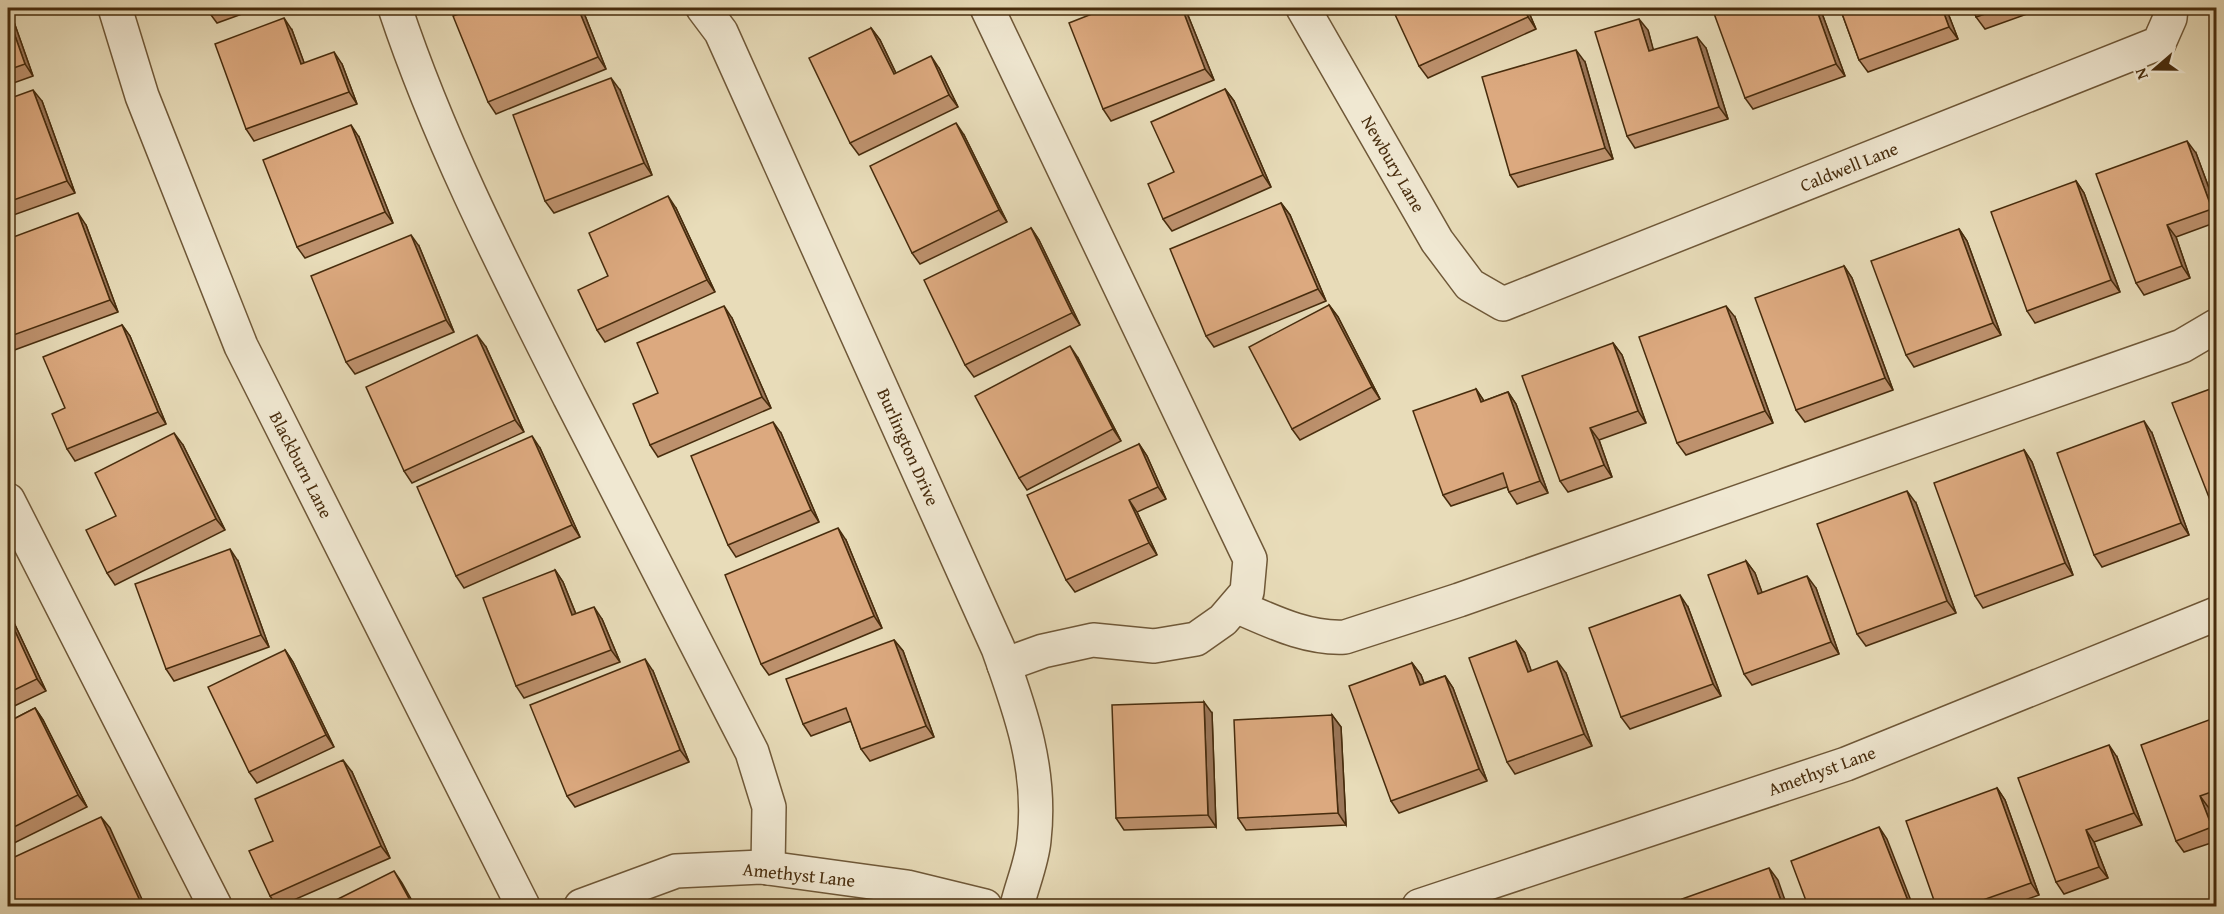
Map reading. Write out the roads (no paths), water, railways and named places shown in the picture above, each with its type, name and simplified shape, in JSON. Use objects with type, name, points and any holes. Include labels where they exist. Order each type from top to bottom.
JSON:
[{"type":"street","name":"Blackburn Lane","points":[[115,8],[142,96],[241,346],[523,906]]},
{"type":"street","points":[[395,8],[413,62],[466,189],[752,752],[769,807],[768,868]]},
{"type":"street","name":"Burlington Drive","points":[[703,8],[721,32],[1004,665],[1019,706],[1034,768],[1034,841],[1017,906]]},
{"type":"street","points":[[987,8],[1250,559],[1246,592],[1223,621],[1196,639],[1154,646],[1093,640],[1043,651],[1004,665]]},
{"type":"street","name":"Newbury Lane","points":[[1303,8],[1437,240],[1470,285],[1503,304]]},
{"type":"street","name":"Caldwell Lane","points":[[1503,304],[2159,43],[2170,18],[2171,8]]},
{"type":"street","points":[[1236,606],[1299,632],[1329,638],[1345,637],[1459,600],[2182,346],[2217,326]]},
{"type":"street","points":[[8,500],[215,906]]},
{"type":"street","name":"Amethyst Lane","points":[[1419,906],[1846,764],[2217,614]]},
{"type":"street","name":"Amethyst Lane","points":[[581,906],[675,871],[768,868],[907,887],[985,906]]}]
